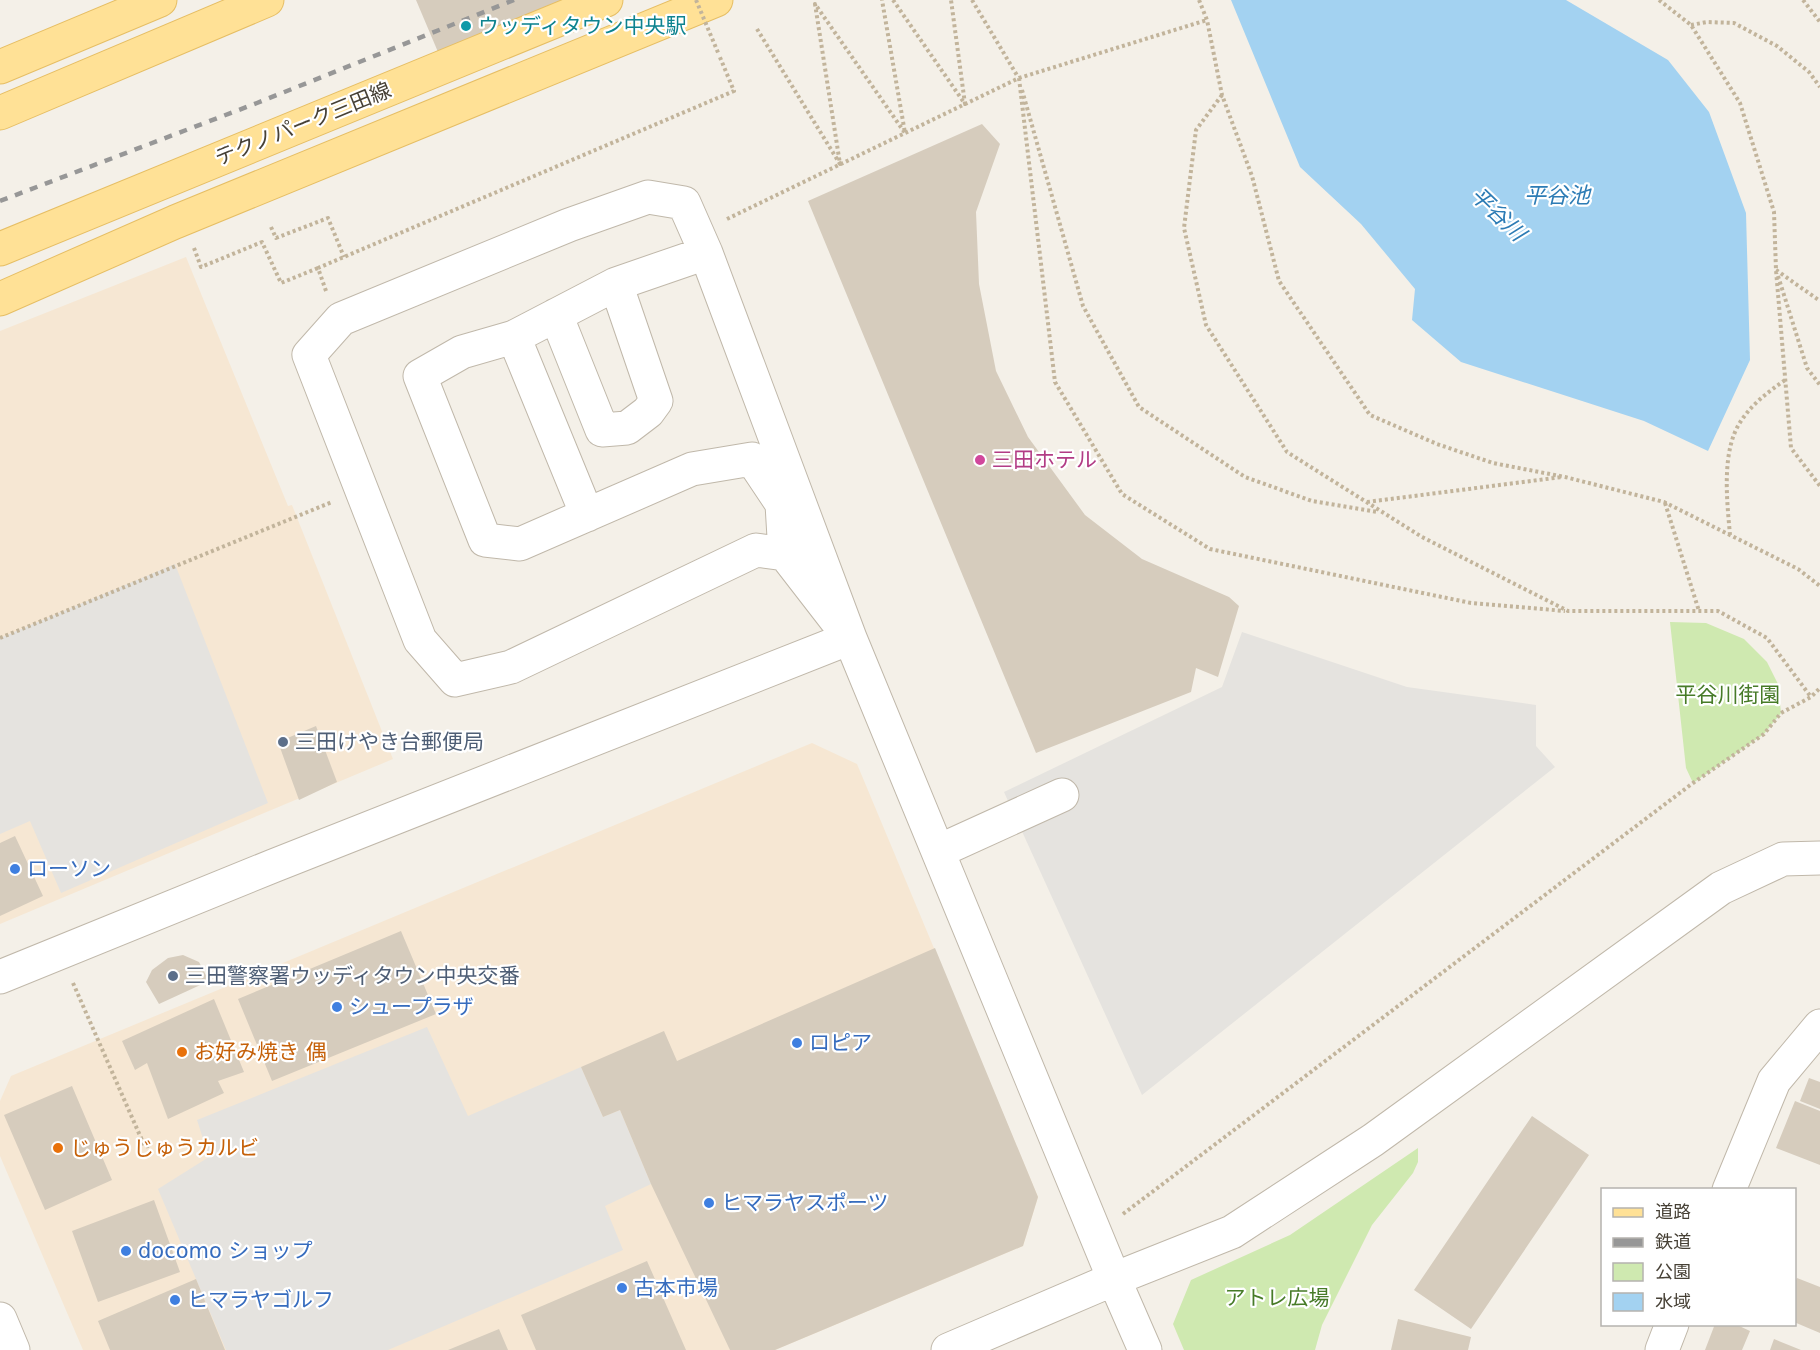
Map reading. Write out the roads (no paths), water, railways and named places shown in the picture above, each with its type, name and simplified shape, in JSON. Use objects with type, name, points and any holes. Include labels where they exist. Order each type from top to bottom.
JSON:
[{"type":"main road","points":[[0,67],[160,0]]},
{"type":"main road","points":[[0,112],[267,0]]},
{"type":"main road","name":"テクノパーク三田線","points":[[0,249],[606,0]]},
{"type":"main road","points":[[0,298],[175,222],[716,0]]},
{"type":"street","points":[[785,554],[756,550],[511,667],[455,680],[420,640],[309,355],[341,319],[569,225],[648,197],[684,203],[702,244],[850,638],[1145,1350]]},
{"type":"street","points":[[702,244],[616,284],[514,337],[462,352],[420,376],[485,540],[520,544],[692,469],[752,459],[782,504],[785,554],[850,638]]},
{"type":"street","points":[[556,315],[602,430],[627,428],[648,412],[656,401],[616,284]]},
{"type":"street","points":[[514,337],[587,515]]},
{"type":"street","points":[[0,977],[283,862],[850,638]]},
{"type":"street","points":[[939,851],[1062,795]]},
{"type":"street","points":[[948,1350],[1114,1279],[1232,1232],[1373,1140],[1721,888],[1784,859],[1820,858]]},
{"type":"street","points":[[1730,1188],[1774,1081],[1820,1026]]},
{"type":"street","points":[[0,1319],[13,1350]]},
{"type":"street","points":[[1662,1350],[1671,1326]]},
{"type":"water","name":"平谷池","points":[[1231,0],[1566,0],[1668,60],[1709,112],[1746,213],[1750,360],[1708,451],[1644,421],[1461,362],[1412,320],[1415,289],[1361,224],[1300,167]]},
{"type":"railway","points":[[0,201],[257,103],[514,0]]},
{"type":"place","name":"ウッディタウン中央駅","points":[[466,26]]},
{"type":"place","name":"三田ホテル","points":[[980,460]]},
{"type":"place","name":"三田けやき台郵便局","points":[[283,742]]},
{"type":"place","name":"ローソン","points":[[15,869]]},
{"type":"place","name":"三田警察署ウッディタウン中央交番","points":[[173,976]]},
{"type":"place","name":"シュープラザ","points":[[337,1007]]},
{"type":"place","name":"ロピア","points":[[797,1043]]},
{"type":"place","name":"お好み焼き 偶","points":[[182,1052]]},
{"type":"place","name":"じゅうじゅうカルビ","points":[[58,1148]]},
{"type":"place","name":"ヒマラヤスポーツ","points":[[709,1203]]},
{"type":"place","name":"docomo ショップ","points":[[126,1251]]},
{"type":"place","name":"古本市場","points":[[622,1288]]},
{"type":"place","name":"ヒマラヤゴルフ","points":[[175,1300]]},
{"type":"water label","name":"平谷川","points":[[1498,214]]},
{"type":"park label","name":"平谷川街園","points":[[1728,695]]},
{"type":"park label","name":"アトレ広場","points":[[1277,1298]]}]
